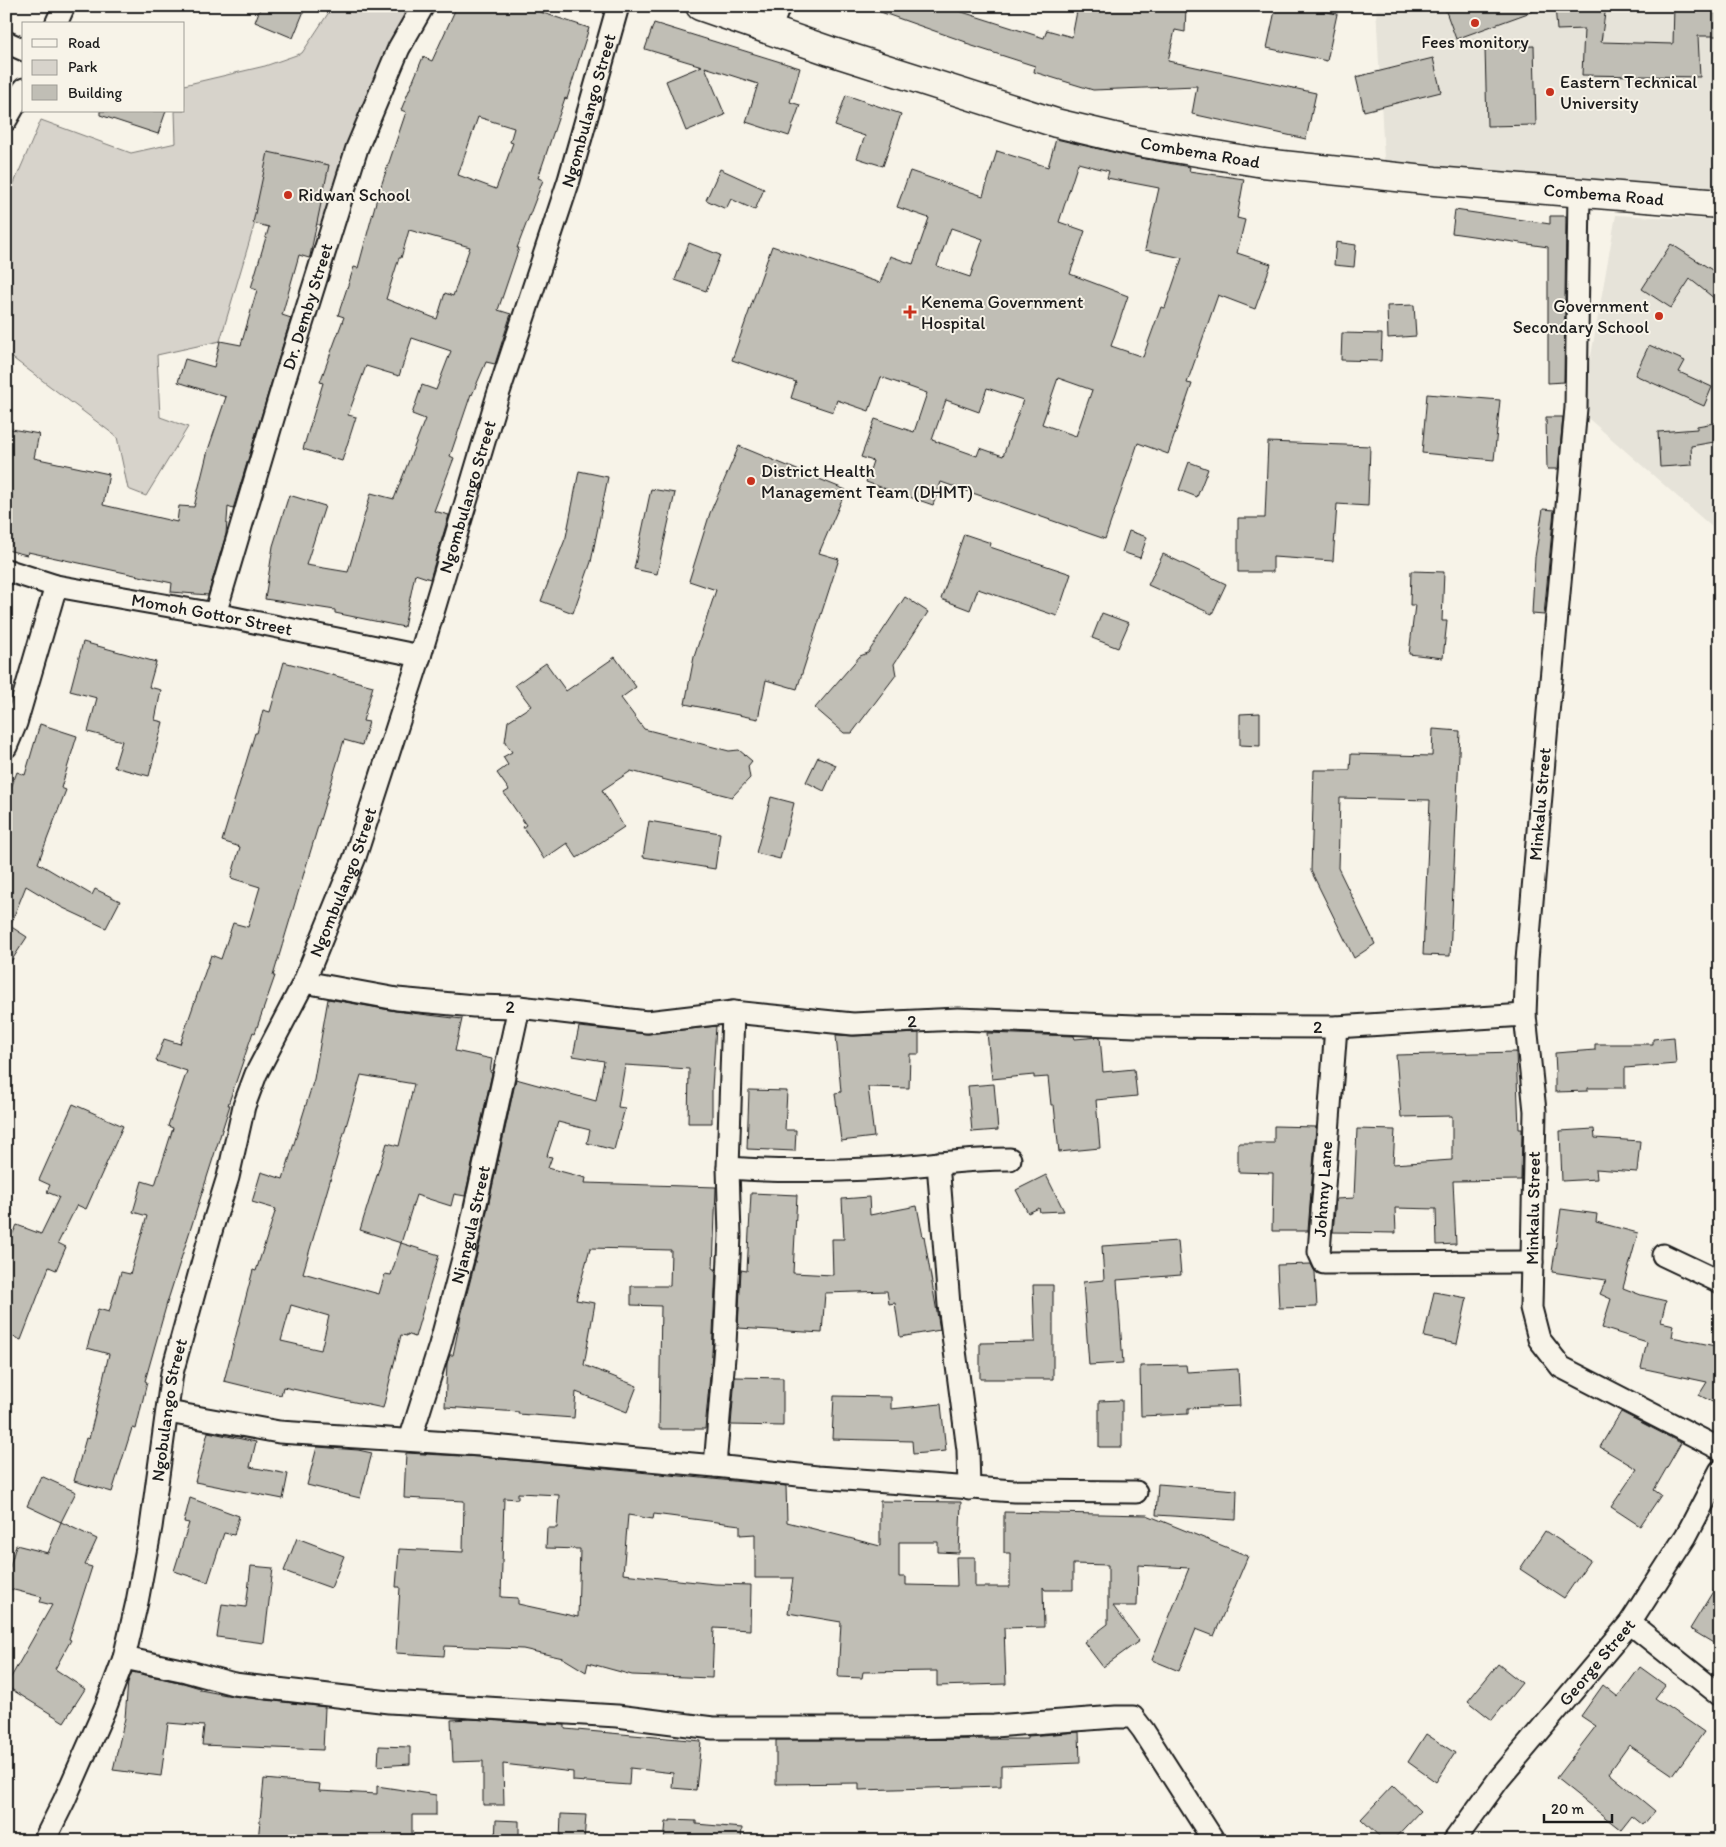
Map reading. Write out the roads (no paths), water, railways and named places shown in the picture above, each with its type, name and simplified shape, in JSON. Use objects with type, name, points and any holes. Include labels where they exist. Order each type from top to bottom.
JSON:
[{"type":"street","points":[[57,22],[64,6]]},
{"type":"street","name":"Dr. Demby Street","points":[[215,614],[286,374],[357,148],[400,48],[423,6]]},
{"type":"street","name":"Ngombulango Street","points":[[304,982],[355,857],[420,656],[497,398],[569,180],[618,6]]},
{"type":"street","name":"Combema Road","points":[[700,6],[775,18],[830,51],[1056,123],[1132,141],[1263,163],[1435,181],[1720,204]]},
{"type":"street","points":[[6,42],[22,49]]},
{"type":"street","points":[[6,120],[22,92]]},
{"type":"street","name":"Minkalu Street","points":[[1579,192],[1576,408],[1527,960],[1525,1015],[1535,1111],[1531,1308],[1539,1339],[1561,1367],[1720,1449]]},
{"type":"street","name":"Momoh Gottor Street","points":[[6,570],[56,586],[215,614],[420,656]]},
{"type":"street","points":[[6,747],[16,723],[56,586]]},
{"type":"street","name":"2","points":[[304,982],[397,999],[474,1006],[519,1007],[647,1022],[734,1012],[853,1024],[958,1019],[1135,1026],[1336,1027],[1525,1015]]},
{"type":"street","name":"Ngobulango Street","points":[[44,1841],[64,1802],[106,1706],[124,1658],[149,1537],[172,1373],[228,1177],[244,1106],[256,1074],[304,982]]},
{"type":"street","name":"Njangula Street","points":[[410,1440],[440,1345],[468,1240],[519,1007]]},
{"type":"street","points":[[715,1466],[726,1335],[730,1236],[728,1168],[734,1012]]},
{"type":"street","name":"Johnny Lane","points":[[1336,1027],[1319,1252],[1324,1263],[1532,1262]]},
{"type":"street","points":[[728,1168],[756,1170],[885,1168],[974,1159],[1010,1159]]},
{"type":"street","points":[[938,1163],[949,1305],[968,1450],[969,1489]]},
{"type":"street","points":[[1663,1255],[1720,1282]]},
{"type":"street","points":[[168,1412],[279,1432],[481,1445],[817,1477],[1040,1493],[1136,1492]]},
{"type":"street","name":"George Street","points":[[1454,1841],[1499,1779],[1630,1623],[1686,1536],[1720,1471]]},
{"type":"street","points":[[1630,1623],[1720,1694]]},
{"type":"street","points":[[124,1658],[186,1671],[234,1684],[389,1702],[617,1716],[713,1728],[930,1728],[1133,1717],[1214,1841]]},
{"type":"place","name":"Fees monitory","points":[[1475,23]]},
{"type":"place","name":"Eastern Technical University","points":[[1550,92]]},
{"type":"place","name":"Ridwan School","points":[[288,195]]},
{"type":"place","name":"Kenema Government Hospital","points":[[910,312]]},
{"type":"place","name":"Government Secondary School","points":[[1659,316]]},
{"type":"place","name":"District Health Management Team (DHMT)","points":[[751,481]]}]
